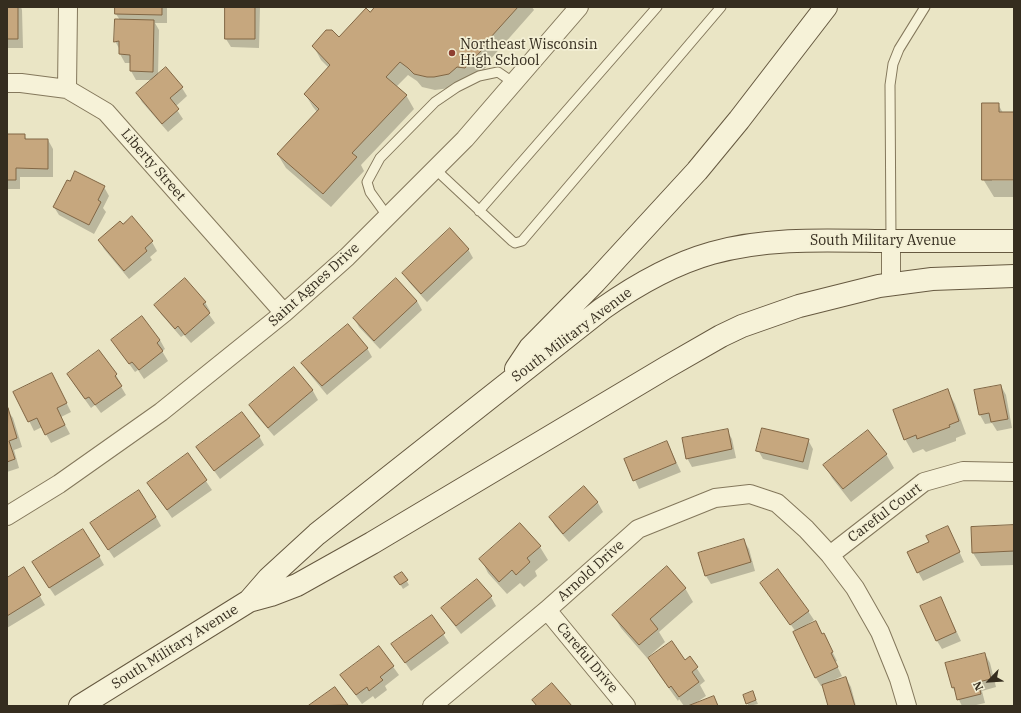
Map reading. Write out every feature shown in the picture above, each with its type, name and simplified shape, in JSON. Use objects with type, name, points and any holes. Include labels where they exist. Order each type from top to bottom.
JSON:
[{"type":"main road","points":[[512,381],[520,362],[530,348],[599,278],[697,171],[739,120],[826,7]]},
{"type":"main road","name":"South Military Avenue","points":[[80,706],[249,601],[277,570],[317,534],[613,301],[650,278],[689,261],[713,253],[757,244],[822,240],[1014,241]]},
{"type":"main road","name":"South Military Avenue","points":[[249,601],[271,595],[297,585],[366,547],[661,370],[721,336],[753,322],[787,310],[840,295],[891,284],[932,279],[1014,276]]},
{"type":"street","points":[[7,83],[67,88],[68,7]]},
{"type":"street","name":"Saint Agnes Drive","points":[[7,516],[59,484],[161,412],[284,313],[347,257],[465,139],[580,7]]},
{"type":"street","name":"Liberty Street","points":[[67,88],[106,112],[284,313]]},
{"type":"street","points":[[891,241],[891,284]]},
{"type":"street","name":"Careful Court","points":[[830,555],[924,482],[963,472],[1014,472]]},
{"type":"street","name":"Arnold Drive","points":[[432,706],[547,610],[638,529],[715,498],[750,494],[777,503],[806,529],[830,555]]},
{"type":"street","points":[[830,555],[855,588],[880,632],[900,679],[907,706]]},
{"type":"street","name":"Careful Drive","points":[[547,610],[626,706]]},
{"type":"lane","points":[[479,211],[657,7]]},
{"type":"lane","points":[[435,169],[512,241],[515,243],[522,241],[721,7]]},
{"type":"lane","points":[[891,241],[890,85],[899,48],[925,7]]},
{"type":"lane","points":[[388,217],[370,192],[367,182],[380,158],[436,102],[457,87],[479,76],[498,72],[514,83]]},
{"type":"building","points":[[7,7],[18,7],[18,39],[7,39]]},
{"type":"building","points":[[115,7],[162,7],[162,15],[115,14]]},
{"type":"building","points":[[225,7],[255,7],[255,39],[225,39]]},
{"type":"building","points":[[375,7],[518,7],[465,68],[457,67],[449,74],[427,77],[414,74],[400,62],[386,77],[407,95],[352,153],[357,157],[323,194],[277,154],[319,109],[304,94],[330,65],[312,46],[326,30],[332,30],[339,37],[366,8],[370,12]]},
{"type":"building","points":[[115,19],[154,20],[153,72],[130,71],[130,55],[119,54],[119,41],[114,42]]},
{"type":"building","points":[[166,67],[183,87],[170,98],[179,109],[162,124],[136,93]]},
{"type":"building","points":[[982,103],[999,103],[999,112],[1014,112],[1014,180],[982,180]]},
{"type":"building","points":[[7,134],[25,134],[25,139],[48,139],[48,169],[16,168],[16,180],[7,180]]},
{"type":"building","points":[[75,171],[105,186],[98,200],[101,202],[89,225],[53,207],[67,180],[70,181]]},
{"type":"building","points":[[132,216],[153,241],[145,248],[147,251],[124,271],[98,240],[120,221],[123,224]]},
{"type":"building","points":[[450,228],[469,249],[421,294],[402,273]]},
{"type":"building","points":[[185,278],[206,302],[203,304],[210,313],[185,335],[178,326],[175,329],[154,305]]},
{"type":"building","points":[[396,278],[417,301],[374,341],[353,318]]},
{"type":"building","points":[[142,316],[160,340],[157,343],[163,351],[139,370],[132,362],[129,364],[111,340]]},
{"type":"building","points":[[348,324],[368,348],[322,386],[301,363]]},
{"type":"building","points":[[99,350],[117,374],[115,376],[122,386],[95,405],[89,397],[85,399],[67,374]]},
{"type":"building","points":[[294,367],[313,390],[268,428],[249,405]]},
{"type":"building","points":[[52,373],[67,403],[57,408],[65,425],[45,435],[37,418],[28,422],[13,392]]},
{"type":"building","points":[[1001,385],[1008,419],[991,422],[989,413],[979,415],[974,390]]},
{"type":"building","points":[[948,389],[959,421],[949,425],[950,427],[917,439],[916,435],[904,440],[893,410]]},
{"type":"building","points":[[8,408],[17,438],[9,441],[15,459],[7,462]]},
{"type":"building","points":[[242,412],[260,436],[214,471],[196,447]]},
{"type":"building","points":[[762,428],[809,439],[803,462],[756,451]]},
{"type":"building","points":[[728,429],[732,449],[686,459],[682,438]]},
{"type":"building","points":[[868,430],[887,454],[843,489],[823,465]]},
{"type":"building","points":[[667,441],[676,463],[633,481],[624,459]]},
{"type":"building","points":[[188,453],[207,480],[167,510],[147,483]]},
{"type":"building","points":[[584,486],[598,502],[563,534],[549,517]]},
{"type":"building","points":[[139,490],[156,517],[108,550],[90,523]]},
{"type":"building","points":[[520,523],[541,546],[527,558],[530,562],[516,575],[512,570],[499,582],[479,559]]},
{"type":"building","points":[[1014,525],[1014,551],[972,553],[971,527]]},
{"type":"building","points":[[948,526],[960,552],[917,573],[907,552],[929,542],[926,536]]},
{"type":"building","points":[[83,529],[100,556],[49,588],[32,562]]},
{"type":"building","points":[[744,539],[751,562],[705,576],[698,553]]},
{"type":"building","points":[[667,566],[686,588],[650,619],[658,629],[639,645],[612,615]]},
{"type":"building","points":[[24,567],[41,595],[7,616],[7,578]]},
{"type":"building","points":[[778,569],[809,611],[790,625],[760,583]]},
{"type":"building","points":[[402,572],[408,580],[400,585],[394,577]]},
{"type":"building","points":[[477,579],[492,596],[456,626],[441,608]]},
{"type":"building","points":[[941,597],[956,632],[936,641],[920,606]]},
{"type":"building","points":[[432,615],[445,633],[405,663],[391,644]]},
{"type":"building","points":[[816,621],[822,634],[824,633],[838,667],[815,678],[793,632]]},
{"type":"building","points":[[672,641],[685,660],[690,656],[698,667],[692,672],[699,682],[679,697],[671,686],[669,688],[648,658]]},
{"type":"building","points":[[379,646],[394,666],[380,677],[383,680],[369,691],[367,687],[356,695],[340,675]]},
{"type":"building","points":[[985,653],[991,679],[978,682],[981,694],[957,700],[945,663]]},
{"type":"building","points":[[846,677],[855,706],[828,706],[822,685]]},
{"type":"building","points":[[552,683],[572,706],[537,706],[532,700]]},
{"type":"building","points":[[335,687],[348,705],[308,706]]},
{"type":"building","points":[[753,691],[756,700],[746,704],[743,695]]},
{"type":"building","points":[[714,696],[718,706],[688,706]]},
{"type":"place","name":"Northeast Wisconsin High School","points":[[452,53]]}]
